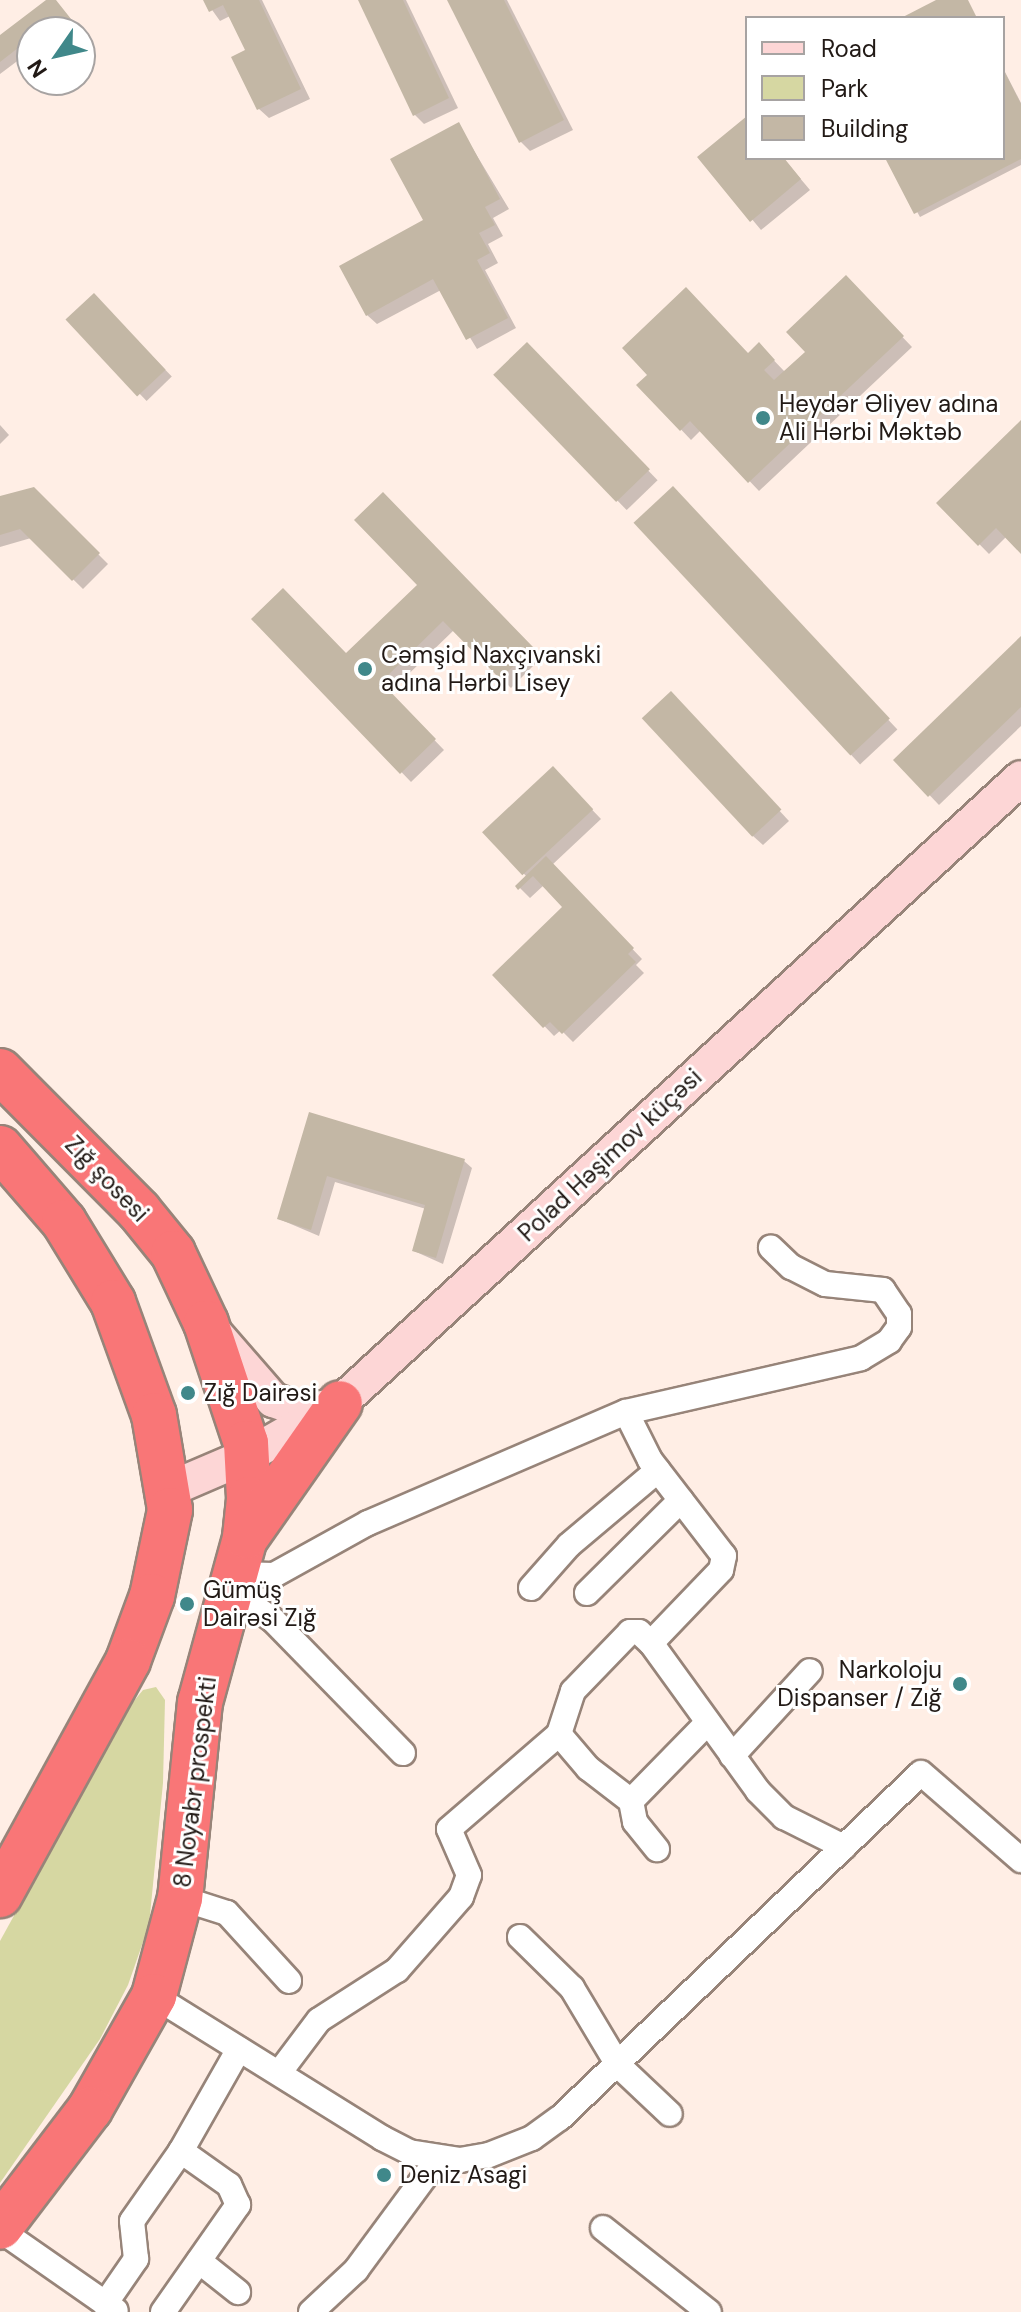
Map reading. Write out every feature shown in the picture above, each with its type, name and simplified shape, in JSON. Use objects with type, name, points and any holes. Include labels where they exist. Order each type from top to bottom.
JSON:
[{"type":"highway","name":"Zığ şosesi","points":[[0,1071],[158,1232],[200,1311]]},
{"type":"highway","points":[[0,1148],[81,1245],[119,1315],[154,1415],[170,1489],[164,1554],[128,1661],[0,1895]]},
{"type":"highway","name":"8 Noyabr prospekti","points":[[0,2229],[90,2109],[154,1996],[180,1898],[200,1702],[236,1567],[247,1456],[200,1311]]},
{"type":"highway","points":[[236,1567],[340,1403]]},
{"type":"street","name":"Polad Həşimov küçəsi","points":[[170,1489],[247,1456],[340,1403],[1021,778]]},
{"type":"street","points":[[236,1567],[274,1575],[368,1523],[626,1412],[861,1358],[889,1341],[899,1327],[899,1314],[883,1290],[825,1284],[791,1267],[771,1248]]},
{"type":"street","points":[[200,1311],[273,1400],[305,1411],[340,1403]]},
{"type":"street","points":[[626,1412],[658,1470],[715,1540],[724,1556],[721,1570],[651,1643]]},
{"type":"street","points":[[531,1588],[569,1545],[658,1470]]},
{"type":"street","points":[[587,1593],[681,1500]]},
{"type":"street","points":[[236,1567],[273,1620],[403,1753]]},
{"type":"street","points":[[279,2073],[313,2026],[397,1970],[461,1897],[469,1875],[449,1829],[559,1734],[573,1691],[630,1632],[639,1632],[651,1643],[732,1756],[784,1817],[844,1847]]},
{"type":"street","points":[[732,1756],[810,1671]]},
{"type":"street","points":[[631,1801],[708,1722]]},
{"type":"street","points":[[559,1734],[588,1768],[631,1801],[635,1822],[657,1849]]},
{"type":"street","points":[[154,1996],[382,2138],[437,2160],[489,2155],[532,2138],[618,2065],[921,1773],[1021,1860]]},
{"type":"street","points":[[180,1898],[227,1913],[289,1981]]},
{"type":"street","points":[[520,1937],[572,1988],[618,2065],[670,2114]]},
{"type":"street","points":[[0,2229],[111,2308],[136,2259],[132,2221],[181,2151],[239,2049]]},
{"type":"street","points":[[163,2312],[238,2205],[229,2185],[181,2151]]},
{"type":"street","points":[[311,2312],[356,2270],[437,2160]]},
{"type":"street","points":[[603,2228],[709,2312]]},
{"type":"street","points":[[199,2261],[238,2292]]},
{"type":"green space","points":[[156,1687],[165,1700],[163,1783],[149,1925],[128,1985],[100,2039],[0,2183],[0,1941],[129,1707],[143,1690]]},
{"type":"building","points":[[46,0],[56,0],[69,16],[25,16]]},
{"type":"building","points":[[203,0],[259,0],[301,89],[257,110],[231,57],[245,50],[223,5],[209,12]]},
{"type":"building","points":[[358,0],[403,0],[449,98],[413,116]]},
{"type":"building","points":[[447,0],[504,0],[564,120],[519,143]]},
{"type":"building","points":[[936,0],[968,0],[976,16],[905,16]]},
{"type":"building","points":[[16,23],[16,50],[0,62],[0,35]]},
{"type":"building","points":[[1005,73],[1021,104],[1021,159],[914,214],[886,160],[1005,160]]},
{"type":"building","points":[[745,118],[745,160],[786,160],[801,179],[750,222],[697,157]]},
{"type":"building","points":[[459,122],[500,199],[485,207],[495,225],[479,233],[490,253],[477,260],[508,318],[466,340],[433,279],[366,316],[339,266],[423,220],[390,159]]},
{"type":"building","points":[[846,275],[904,336],[748,483],[690,421],[680,431],[636,385],[647,375],[622,348],[686,287],[748,353],[759,342],[775,360],[764,370],[774,380],[805,352],[786,332]]},
{"type":"building","points":[[94,293],[166,370],[137,396],[65,320]]},
{"type":"building","points":[[527,342],[650,469],[616,502],[493,375]]},
{"type":"building","points":[[1021,420],[1021,554],[996,528],[978,546],[936,503]]},
{"type":"building","points":[[673,486],[890,719],[850,755],[634,523]]},
{"type":"building","points":[[34,487],[100,553],[72,581],[20,529],[0,535],[0,496]]},
{"type":"building","points":[[383,492],[533,647],[500,679],[443,621],[381,682],[436,739],[400,774],[251,619],[283,588],[346,653],[417,585],[354,520]]},
{"type":"building","points":[[1021,636],[1021,707],[928,797],[893,760]]},
{"type":"building","points":[[671,691],[781,809],[752,837],[642,718]]},
{"type":"building","points":[[553,766],[593,809],[522,875],[482,832]]},
{"type":"building","points":[[546,856],[634,948],[628,954],[636,962],[562,1034],[550,1022],[543,1028],[492,975],[562,907],[533,876],[518,890],[515,886]]},
{"type":"building","points":[[309,1112],[465,1159],[436,1258],[412,1251],[425,1205],[327,1176],[311,1230],[277,1219]]},
{"type":"place","name":"Heydər Əliyev adına Ali Hərbi Məktəb","points":[[763,418]]},
{"type":"place","name":"Cəmşid Naxçıvanski adına Hərbi Lisey","points":[[365,669]]},
{"type":"place","name":"Zığ Dairəsi","points":[[188,1393]]},
{"type":"place","name":"Gümüş Dairəsi Zığ","points":[[187,1604]]},
{"type":"place","name":"Narkoloju Dispanser / Zığ","points":[[960,1684]]},
{"type":"place","name":"Deniz Asagi","points":[[384,2175]]}]
